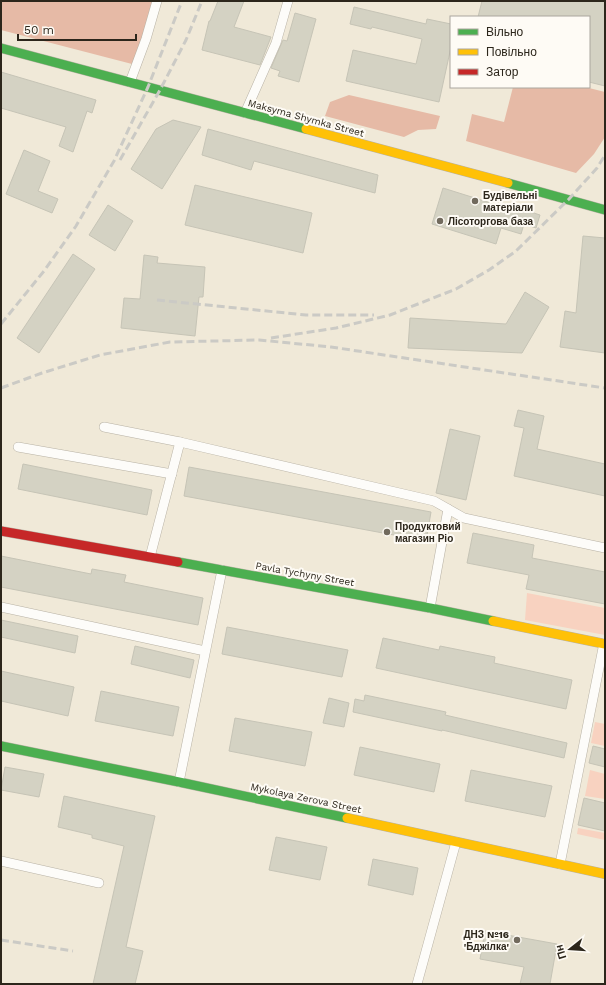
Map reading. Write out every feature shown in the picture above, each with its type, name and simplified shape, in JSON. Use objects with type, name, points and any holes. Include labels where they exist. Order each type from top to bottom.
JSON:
[{"type":"street","name":"Maksyma Shymka Street","points":[[1,48],[569,199],[605,210]]},
{"type":"street","name":"Pavla Tychyny Street","points":[[1,531],[430,608],[605,644]]},
{"type":"street","name":"Mykolaya Zerova Street","points":[[1,746],[178,782],[605,874]]},
{"type":"lane","points":[[130,82],[146,39],[157,1]]},
{"type":"lane","points":[[245,113],[276,43],[288,1]]},
{"type":"lane","points":[[104,427],[180,442],[434,501],[464,518],[605,548]]},
{"type":"lane","points":[[150,557],[180,442]]},
{"type":"lane","points":[[18,447],[172,474]]},
{"type":"lane","points":[[430,608],[448,509]]},
{"type":"lane","points":[[178,782],[222,570]]},
{"type":"lane","points":[[1,607],[205,650]]},
{"type":"lane","points":[[560,864],[605,644]]},
{"type":"lane","points":[[417,984],[456,842]]},
{"type":"lane","points":[[1,862],[99,883]]},
{"type":"shaded area","points":[[1,1],[153,1],[143,38],[132,64],[1,30]]},
{"type":"shaded area","points":[[513,88],[589,88],[605,92],[605,137],[594,154],[576,173],[466,141],[472,114],[504,122]]},
{"type":"shaded area","points":[[349,95],[440,116],[436,129],[418,130],[404,137],[325,116],[330,102]]},
{"type":"shaded area","points":[[527,593],[605,608],[605,635],[525,620]]},
{"type":"shaded area","points":[[595,722],[605,724],[605,746],[591,743]]},
{"type":"shaded area","points":[[590,770],[605,774],[605,799],[585,796]]},
{"type":"shaded area","points":[[578,828],[605,833],[605,840],[577,834]]},
{"type":"building","points":[[218,1],[244,1],[234,27],[271,37],[260,65],[202,50],[209,21]]},
{"type":"building","points":[[482,1],[605,1],[605,86],[590,82],[590,16],[478,16]]},
{"type":"building","points":[[354,7],[426,24],[427,19],[450,24],[450,52],[439,102],[346,81],[353,50],[416,64],[422,39],[372,27],[371,29],[350,24]]},
{"type":"building","points":[[295,13],[316,19],[299,82],[278,76],[280,71],[271,68],[283,40],[287,41]]},
{"type":"building","points":[[1,72],[96,100],[92,113],[87,111],[73,152],[59,146],[66,127],[1,108]]},
{"type":"building","points":[[173,120],[201,127],[162,189],[131,169],[156,129]]},
{"type":"building","points":[[208,129],[378,175],[375,193],[254,161],[251,170],[202,155]]},
{"type":"building","points":[[24,150],[50,161],[38,191],[58,199],[52,213],[6,194]]},
{"type":"building","points":[[195,185],[312,213],[303,253],[185,225]]},
{"type":"building","points":[[443,188],[510,209],[512,206],[540,215],[536,228],[524,224],[521,234],[501,228],[496,244],[432,224]]},
{"type":"building","points":[[108,205],[133,221],[115,251],[89,235]]},
{"type":"building","points":[[583,236],[605,238],[605,353],[560,347],[565,311],[576,313]]},
{"type":"building","points":[[73,254],[95,269],[39,353],[17,338]]},
{"type":"building","points":[[144,255],[158,257],[157,263],[205,267],[203,297],[199,297],[195,336],[121,328],[124,298],[140,299]]},
{"type":"building","points":[[525,292],[549,307],[522,353],[408,348],[410,318],[506,324]]},
{"type":"building","points":[[518,410],[544,416],[537,449],[605,464],[605,496],[514,476],[524,428],[514,426]]},
{"type":"building","points":[[450,429],[480,436],[466,500],[436,493]]},
{"type":"building","points":[[23,464],[152,490],[147,515],[18,489]]},
{"type":"building","points":[[189,467],[431,512],[426,541],[184,496]]},
{"type":"building","points":[[473,533],[534,545],[532,558],[605,572],[605,604],[526,589],[529,575],[467,563]]},
{"type":"building","points":[[1,556],[91,574],[92,569],[126,575],[124,582],[203,598],[198,625],[1,587]]},
{"type":"building","points":[[1,620],[78,636],[75,653],[1,637]]},
{"type":"building","points":[[227,627],[348,650],[342,677],[222,654]]},
{"type":"building","points":[[383,638],[439,650],[440,646],[495,657],[494,663],[572,680],[566,709],[376,668]]},
{"type":"building","points":[[135,646],[194,660],[190,678],[131,664]]},
{"type":"building","points":[[1,671],[74,687],[68,716],[1,701]]},
{"type":"building","points":[[101,691],[179,707],[173,736],[95,721]]},
{"type":"building","points":[[365,695],[446,712],[445,715],[567,743],[564,758],[442,730],[353,712],[355,699],[364,701]]},
{"type":"building","points":[[329,698],[349,703],[344,727],[323,723]]},
{"type":"building","points":[[235,718],[312,732],[305,766],[229,751]]},
{"type":"building","points":[[593,746],[605,749],[605,767],[589,763]]},
{"type":"building","points":[[360,747],[440,764],[434,792],[354,775]]},
{"type":"building","points":[[5,767],[44,774],[39,797],[1,790]]},
{"type":"building","points":[[471,770],[552,786],[545,817],[465,801]]},
{"type":"building","points":[[64,796],[155,816],[126,947],[143,951],[135,984],[93,984],[124,846],[92,838],[92,835],[58,827]]},
{"type":"building","points":[[584,798],[605,803],[605,831],[578,825]]},
{"type":"building","points":[[276,837],[327,847],[320,880],[269,870]]},
{"type":"building","points":[[373,859],[418,868],[413,895],[368,885]]},
{"type":"building","points":[[485,931],[557,944],[550,984],[520,984],[524,967],[480,959]]},
{"type":"railway","points":[[1,324],[44,271],[76,226],[114,161],[148,87],[182,1]]},
{"type":"railway","points":[[120,160],[160,90],[186,40],[202,1]]},
{"type":"railway","points":[[271,338],[336,328],[390,315],[456,289],[489,270],[516,251],[569,199],[597,168],[605,155]]},
{"type":"railway","points":[[157,300],[306,315],[374,315]]},
{"type":"railway","points":[[1,388],[42,373],[100,355],[170,342],[259,340],[331,347],[605,388]]},
{"type":"railway","points":[[1,940],[73,951]]},
{"type":"traffic: fast","points":[[1,48],[306,129]]},
{"type":"traffic: fast","points":[[508,183],[605,210]]},
{"type":"traffic: fast","points":[[178,562],[493,621]]},
{"type":"traffic: fast","points":[[1,746],[347,818]]},
{"type":"traffic: slow","points":[[306,129],[508,183]]},
{"type":"traffic: slow","points":[[493,621],[605,644]]},
{"type":"traffic: slow","points":[[347,818],[605,874]]},
{"type":"traffic: jam","points":[[1,531],[178,562]]},
{"type":"place","name":"Будівельні матеріали","points":[[475,201]]},
{"type":"place","name":"Лісоторгова база","points":[[440,221]]},
{"type":"place","name":"Продуктовий магазин Ріо","points":[[387,532]]},
{"type":"place","name":"ДНЗ №16 'Бджілка'","points":[[517,940]]}]
